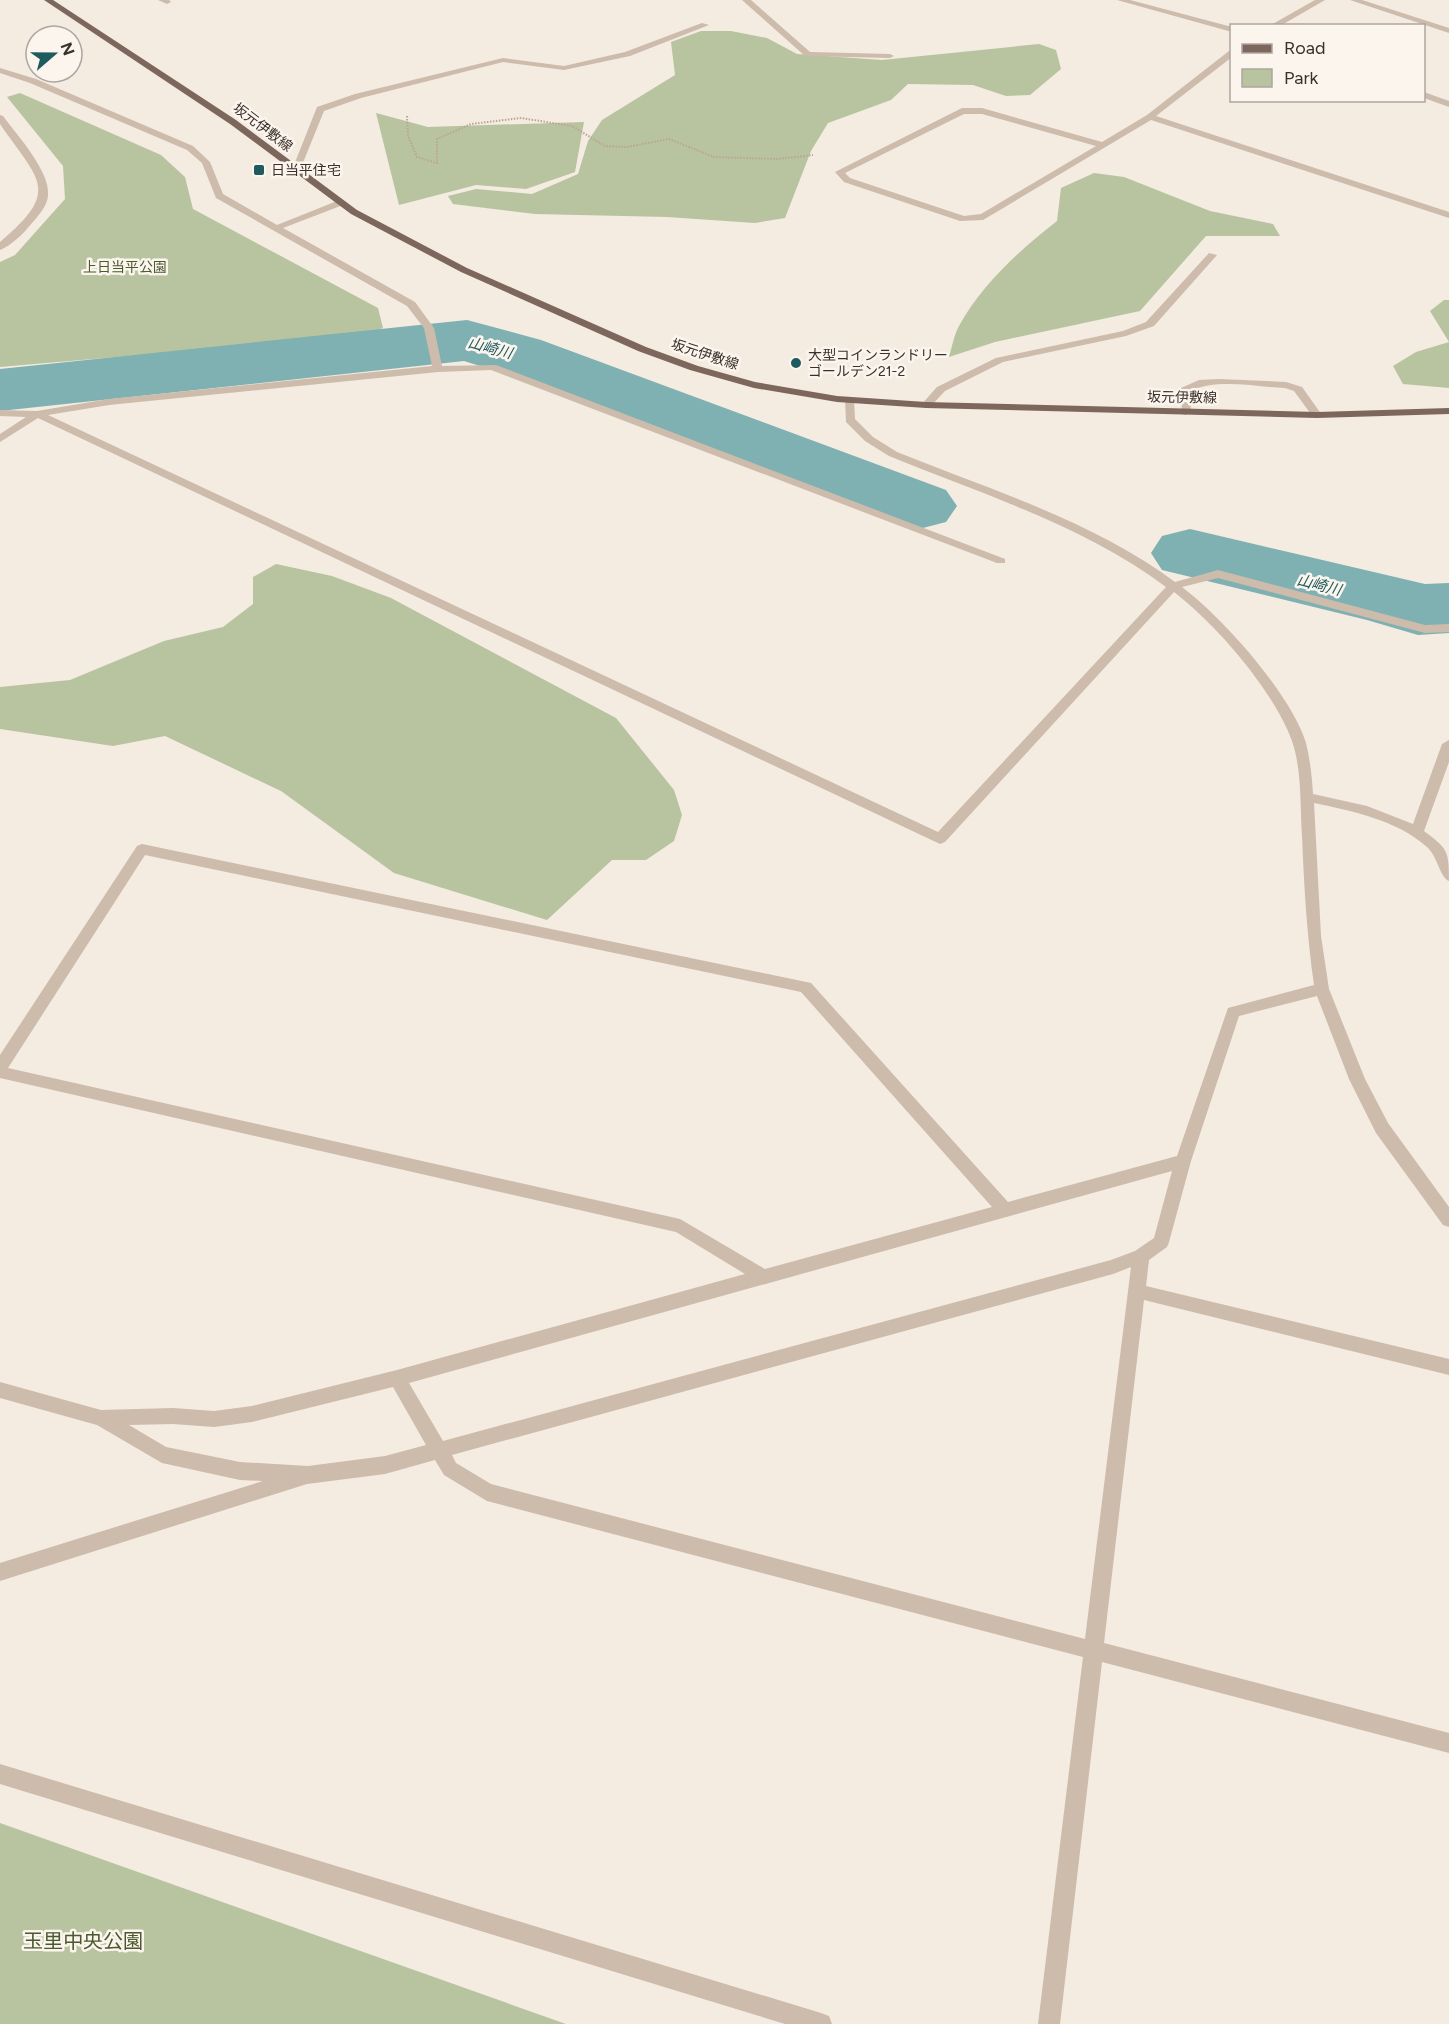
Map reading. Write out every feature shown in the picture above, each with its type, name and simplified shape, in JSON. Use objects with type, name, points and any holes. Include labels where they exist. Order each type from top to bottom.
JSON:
[{"type":"main road","name":"坂元伊敷線","points":[[48,0],[233,122],[340,203],[364,218],[464,270],[642,349],[694,368],[754,385],[849,400],[926,405],[1317,415],[1449,411]]},
{"type":"street","points":[[746,0],[808,54],[890,56]]},
{"type":"street","points":[[1121,0],[1230,29]]},
{"type":"street","points":[[1277,24],[1321,0]]},
{"type":"street","points":[[1354,0],[1449,31]]},
{"type":"street","points":[[296,170],[320,109],[358,96],[503,60],[564,68],[627,54],[705,25]]},
{"type":"street","points":[[1103,145],[972,110],[962,111],[839,172],[847,180],[963,219],[983,217],[1150,117],[1230,55]]},
{"type":"street","points":[[0,70],[33,81],[190,148],[206,162],[219,196],[411,304],[429,328],[438,369]]},
{"type":"street","points":[[1425,95],[1449,104]]},
{"type":"street","points":[[1150,117],[1449,215]]},
{"type":"street","points":[[0,118],[40,173],[46,192],[38,213],[0,247]]},
{"type":"street","points":[[276,228],[340,203]]},
{"type":"street","points":[[926,405],[941,389],[1000,360],[1126,333],[1150,324],[1212,255]]},
{"type":"street","points":[[0,413],[36,414],[109,402],[438,369],[492,367],[1001,561]]},
{"type":"street","points":[[1186,412],[1185,390],[1199,383],[1219,382],[1286,385],[1298,389],[1317,415]]},
{"type":"street","points":[[849,400],[850,420],[869,439],[893,454],[1066,524],[1136,560],[1173,586],[1216,624],[1255,669],[1281,705],[1299,742],[1307,797],[1314,936],[1322,989],[1357,1079],[1382,1128],[1449,1220]]},
{"type":"street","points":[[0,439],[36,414]]},
{"type":"street","points":[[36,414],[940,839],[1173,586],[1218,574],[1425,628],[1449,628]]},
{"type":"street","points":[[1417,831],[1449,744]]},
{"type":"street","points":[[1307,797],[1350,805],[1417,831],[1444,858],[1449,876]]},
{"type":"street","points":[[764,1276],[680,1226],[0,1070],[142,849],[806,987],[1005,1210]]},
{"type":"street","points":[[0,1572],[308,1475],[385,1465],[1102,1270],[1141,1256],[1161,1242],[1183,1161],[1233,1012],[1322,989]]},
{"type":"street","points":[[102,1418],[173,1416],[214,1419],[252,1414],[397,1378],[1183,1161]]},
{"type":"street","points":[[1049,2024],[1141,1256]]},
{"type":"street","points":[[1137,1292],[1449,1367]]},
{"type":"street","points":[[397,1378],[450,1469],[487,1492],[1449,1743]]},
{"type":"street","points":[[0,1390],[102,1418],[162,1455],[240,1471],[308,1475]]},
{"type":"street","points":[[0,1774],[821,2024]]},
{"type":"path","points":[[407,113],[408,136],[417,157],[437,163],[437,139],[471,124],[521,118],[572,126],[605,146],[627,147],[669,139],[714,157],[778,159],[829,153],[857,163]]},
{"type":"green space","points":[[701,31],[731,31],[767,38],[797,54],[882,60],[1039,44],[1056,50],[1061,69],[1030,95],[1006,96],[973,85],[908,84],[891,100],[828,123],[811,151],[785,218],[755,223],[667,217],[535,214],[453,204],[448,196],[476,189],[532,194],[578,174],[588,141],[602,120],[675,75],[671,42]]},
{"type":"green space","name":"上日当平公園","points":[[20,93],[161,155],[185,177],[193,209],[378,308],[383,328],[362,336],[0,367],[0,262],[15,255],[65,199],[63,166],[7,97]]},
{"type":"green space","points":[[376,113],[428,127],[584,122],[575,172],[526,189],[476,185],[399,205]]},
{"type":"green space","points":[[1094,173],[1124,177],[1210,211],[1273,224],[1280,236],[1206,236],[1140,311],[995,342],[949,357],[957,330],[990,282],[1029,244],[1057,221],[1061,188]]},
{"type":"green space","points":[[1444,300],[1449,300],[1449,342],[1430,311]]},
{"type":"green space","points":[[1449,342],[1449,388],[1403,384],[1393,366],[1416,352]]},
{"type":"green space","points":[[276,564],[332,576],[391,598],[616,718],[674,790],[682,815],[674,841],[646,860],[612,860],[547,920],[394,873],[281,791],[165,736],[113,746],[0,729],[0,687],[70,680],[164,641],[223,627],[253,604],[253,577]]},
{"type":"green space","name":"玉里中央公園","points":[[0,1823],[566,2024],[0,2024]]},
{"type":"waterway","name":"山崎川","points":[[0,390],[467,340],[517,355],[919,506]]},
{"type":"waterway","name":"山崎川","points":[[1190,553],[1393,601],[1418,610],[1449,608]]},
{"type":"place","name":"日当平住宅","points":[[259,170]]},
{"type":"place","name":"大型コインランドリー ゴールデン21-2","points":[[796,363]]}]
